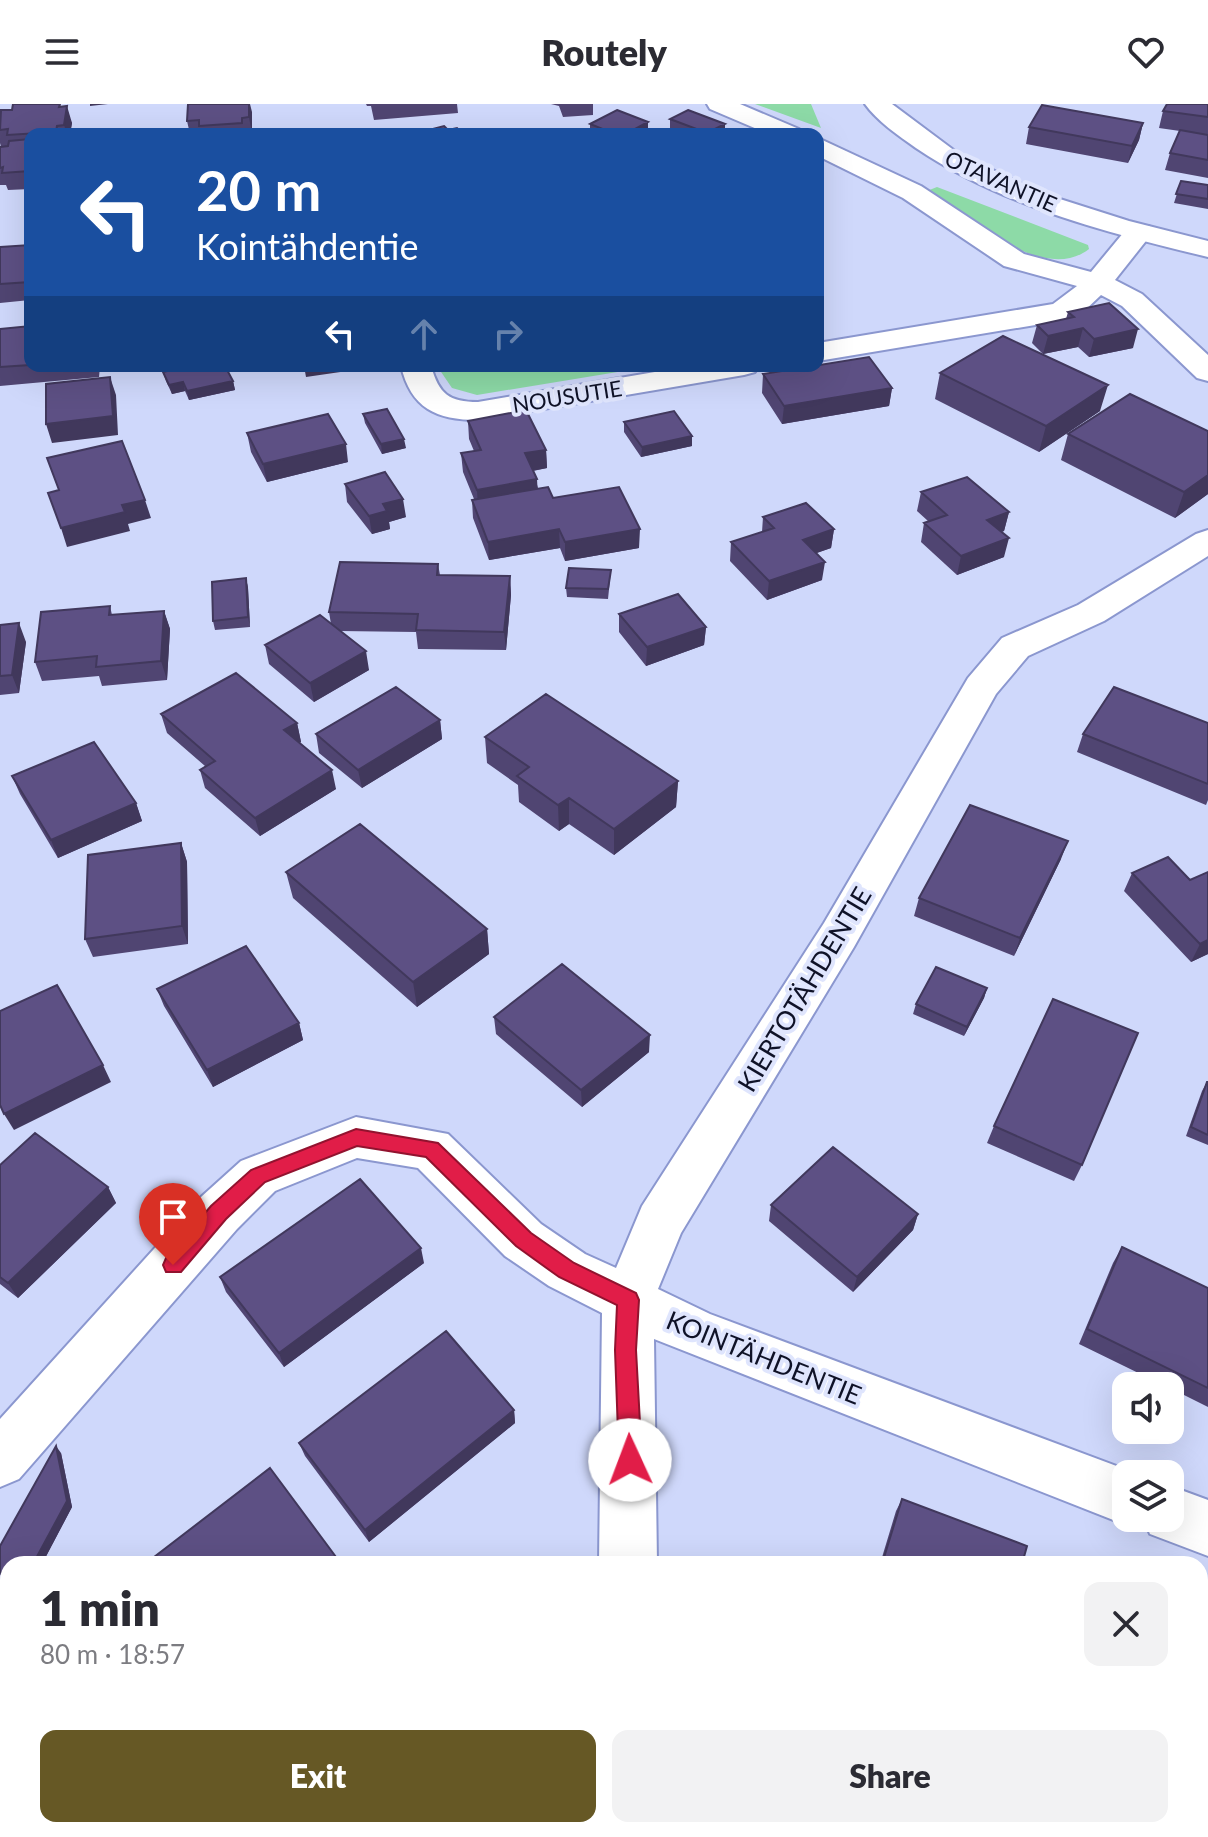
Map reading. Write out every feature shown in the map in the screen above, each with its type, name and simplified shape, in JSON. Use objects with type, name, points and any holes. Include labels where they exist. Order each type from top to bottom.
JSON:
[{"type":"street","points":[[719,104],[776,128]]},
{"type":"street","name":"OTAVANTIE","points":[[877,104],[925,147],[1011,190],[1139,232],[1208,249]]},
{"type":"street","points":[[824,149],[912,192],[1014,260],[1047,272],[1098,282],[1132,300],[1208,372]]},
{"type":"street","points":[[824,351],[1059,312],[1072,307],[1098,282],[1139,232]]},
{"type":"street","name":"NOUSUTIE","points":[[417,372],[420,386],[430,401],[450,411],[478,411],[709,372]]},
{"type":"street","name":"KIERTOTÄHDENTIE","points":[[628,1556],[628,1300],[660,1222],[839,935],[981,687],[1015,647],[1091,613],[1208,541]]},
{"type":"street","name":"KOINTÄHDENTIE","points":[[0,1460],[219,1213],[258,1176],[356,1137],[431,1149],[523,1240],[567,1270],[694,1332],[1112,1492]]},
{"type":"street","points":[[1184,1519],[1208,1528]]},
{"type":"green space","points":[[755,104],[811,104],[821,128]]},
{"type":"green space","points":[[937,187],[1088,245],[1089,249],[1070,258],[1050,259],[1028,253],[983,230],[927,191]]},
{"type":"green space","points":[[441,372],[617,372],[477,395],[452,388]]},
{"type":"building","points":[[13,104],[67,106],[64,125],[57,128],[24,128],[24,134],[7,135],[8,129],[0,130],[1,110],[12,110]]},
{"type":"building","points":[[188,104],[249,104],[249,117],[242,118],[242,123],[199,126],[199,120],[187,121]]},
{"type":"building","points":[[1167,104],[1208,104],[1208,117],[1163,111]]},
{"type":"building","points":[[1042,105],[1143,123],[1132,146],[1029,127]]},
{"type":"building","points":[[617,110],[648,122],[637,128],[600,128],[590,124]]},
{"type":"building","points":[[688,110],[725,124],[717,128],[694,128],[670,119]]},
{"type":"building","points":[[1180,130],[1208,135],[1208,160],[1170,153]]},
{"type":"building","points":[[24,140],[24,171],[2,173],[0,147],[8,146],[9,141]]},
{"type":"building","points":[[1181,181],[1208,185],[1208,199],[1176,194]]},
{"type":"building","points":[[24,245],[24,282],[0,284],[0,247]]},
{"type":"building","points":[[1109,303],[1138,329],[1094,339],[1083,328],[1048,336],[1037,325],[1074,317],[1068,312]]},
{"type":"building","points":[[24,327],[24,365],[0,367],[0,329]]},
{"type":"building","points":[[1003,336],[1108,385],[1046,426],[940,373]]},
{"type":"building","points":[[869,357],[892,388],[784,406],[763,374],[824,372],[824,364]]},
{"type":"building","points":[[163,372],[228,372],[233,381],[187,391],[183,382],[169,385]]},
{"type":"building","points":[[110,377],[113,416],[46,424],[46,384]]},
{"type":"building","points":[[1130,394],[1208,431],[1208,475],[1184,492],[1068,434]]},
{"type":"building","points":[[387,409],[404,439],[381,444],[363,414]]},
{"type":"building","points":[[526,410],[546,450],[525,453],[537,479],[477,490],[461,453],[481,450],[468,421]]},
{"type":"building","points":[[674,411],[692,436],[642,447],[624,422]]},
{"type":"building","points":[[328,414],[346,444],[263,464],[247,433]]},
{"type":"building","points":[[122,441],[145,500],[122,505],[125,512],[61,528],[48,493],[59,490],[47,458]]},
{"type":"building","points":[[385,472],[403,499],[383,504],[387,511],[369,516],[345,484]]},
{"type":"building","points":[[967,477],[1009,512],[987,520],[1009,538],[961,556],[924,523],[947,515],[921,492]]},
{"type":"building","points":[[548,487],[553,498],[619,487],[640,529],[565,542],[559,529],[488,542],[472,500]]},
{"type":"building","points":[[806,503],[834,529],[803,540],[825,562],[769,581],[731,542],[774,528],[763,517]]},
{"type":"building","points":[[340,562],[438,564],[437,575],[510,576],[504,632],[416,630],[418,614],[329,612]]},
{"type":"building","points":[[569,568],[611,570],[608,589],[566,588]]},
{"type":"building","points":[[246,578],[248,617],[213,621],[212,582]]},
{"type":"building","points":[[678,594],[706,627],[647,647],[619,614]]},
{"type":"building","points":[[110,606],[109,615],[164,611],[161,661],[96,667],[97,656],[35,662],[41,612]]},
{"type":"building","points":[[320,615],[366,651],[310,683],[265,645]]},
{"type":"building","points":[[19,623],[12,675],[0,676],[0,625]]},
{"type":"building","points":[[236,673],[297,723],[284,730],[332,770],[255,818],[200,770],[215,761],[161,714]]},
{"type":"building","points":[[396,687],[440,720],[358,770],[316,734]]},
{"type":"building","points":[[1114,687],[1208,723],[1208,784],[1083,734]]},
{"type":"building","points":[[546,694],[678,781],[614,829],[569,798],[558,805],[517,776],[529,767],[485,737]]},
{"type":"building","points":[[94,742],[136,803],[51,840],[12,776]]},
{"type":"building","points":[[970,805],[1068,841],[1020,938],[919,898]]},
{"type":"building","points":[[360,824],[487,929],[413,982],[286,872]]},
{"type":"building","points":[[181,843],[182,926],[85,939],[88,855]]},
{"type":"building","points":[[1168,857],[1190,880],[1208,872],[1208,940],[1200,944],[1132,873]]},
{"type":"building","points":[[246,946],[299,1023],[207,1070],[157,989]]},
{"type":"building","points":[[562,964],[650,1035],[581,1090],[494,1017]]},
{"type":"building","points":[[936,967],[987,988],[967,1027],[916,1004]]},
{"type":"building","points":[[57,985],[103,1065],[4,1114],[0,1105],[0,1011]]},
{"type":"building","points":[[1053,999],[1138,1033],[1082,1165],[994,1126]]},
{"type":"building","points":[[1208,1082],[1208,1135],[1191,1127]]},
{"type":"building","points":[[35,1133],[108,1187],[8,1283],[0,1277],[0,1165]]},
{"type":"building","points":[[833,1147],[918,1214],[857,1277],[771,1205]]},
{"type":"building","points":[[360,1179],[421,1248],[279,1353],[220,1277]]},
{"type":"building","points":[[1122,1247],[1208,1288],[1208,1388],[1184,1376],[1184,1372],[1175,1372],[1087,1329]]},
{"type":"building","points":[[446,1331],[514,1410],[365,1530],[299,1443]]},
{"type":"building","points":[[56,1446],[67,1501],[37,1556],[0,1556],[0,1546]]},
{"type":"building","points":[[270,1468],[335,1556],[155,1556]]},
{"type":"building","points":[[902,1499],[1027,1546],[1024,1556],[884,1556]]},
{"type":"route","points":[[173,1265],[219,1213],[258,1176],[313,1151],[356,1137],[431,1149],[523,1240],[567,1270],[628,1300],[626,1350],[630,1460]]}]
